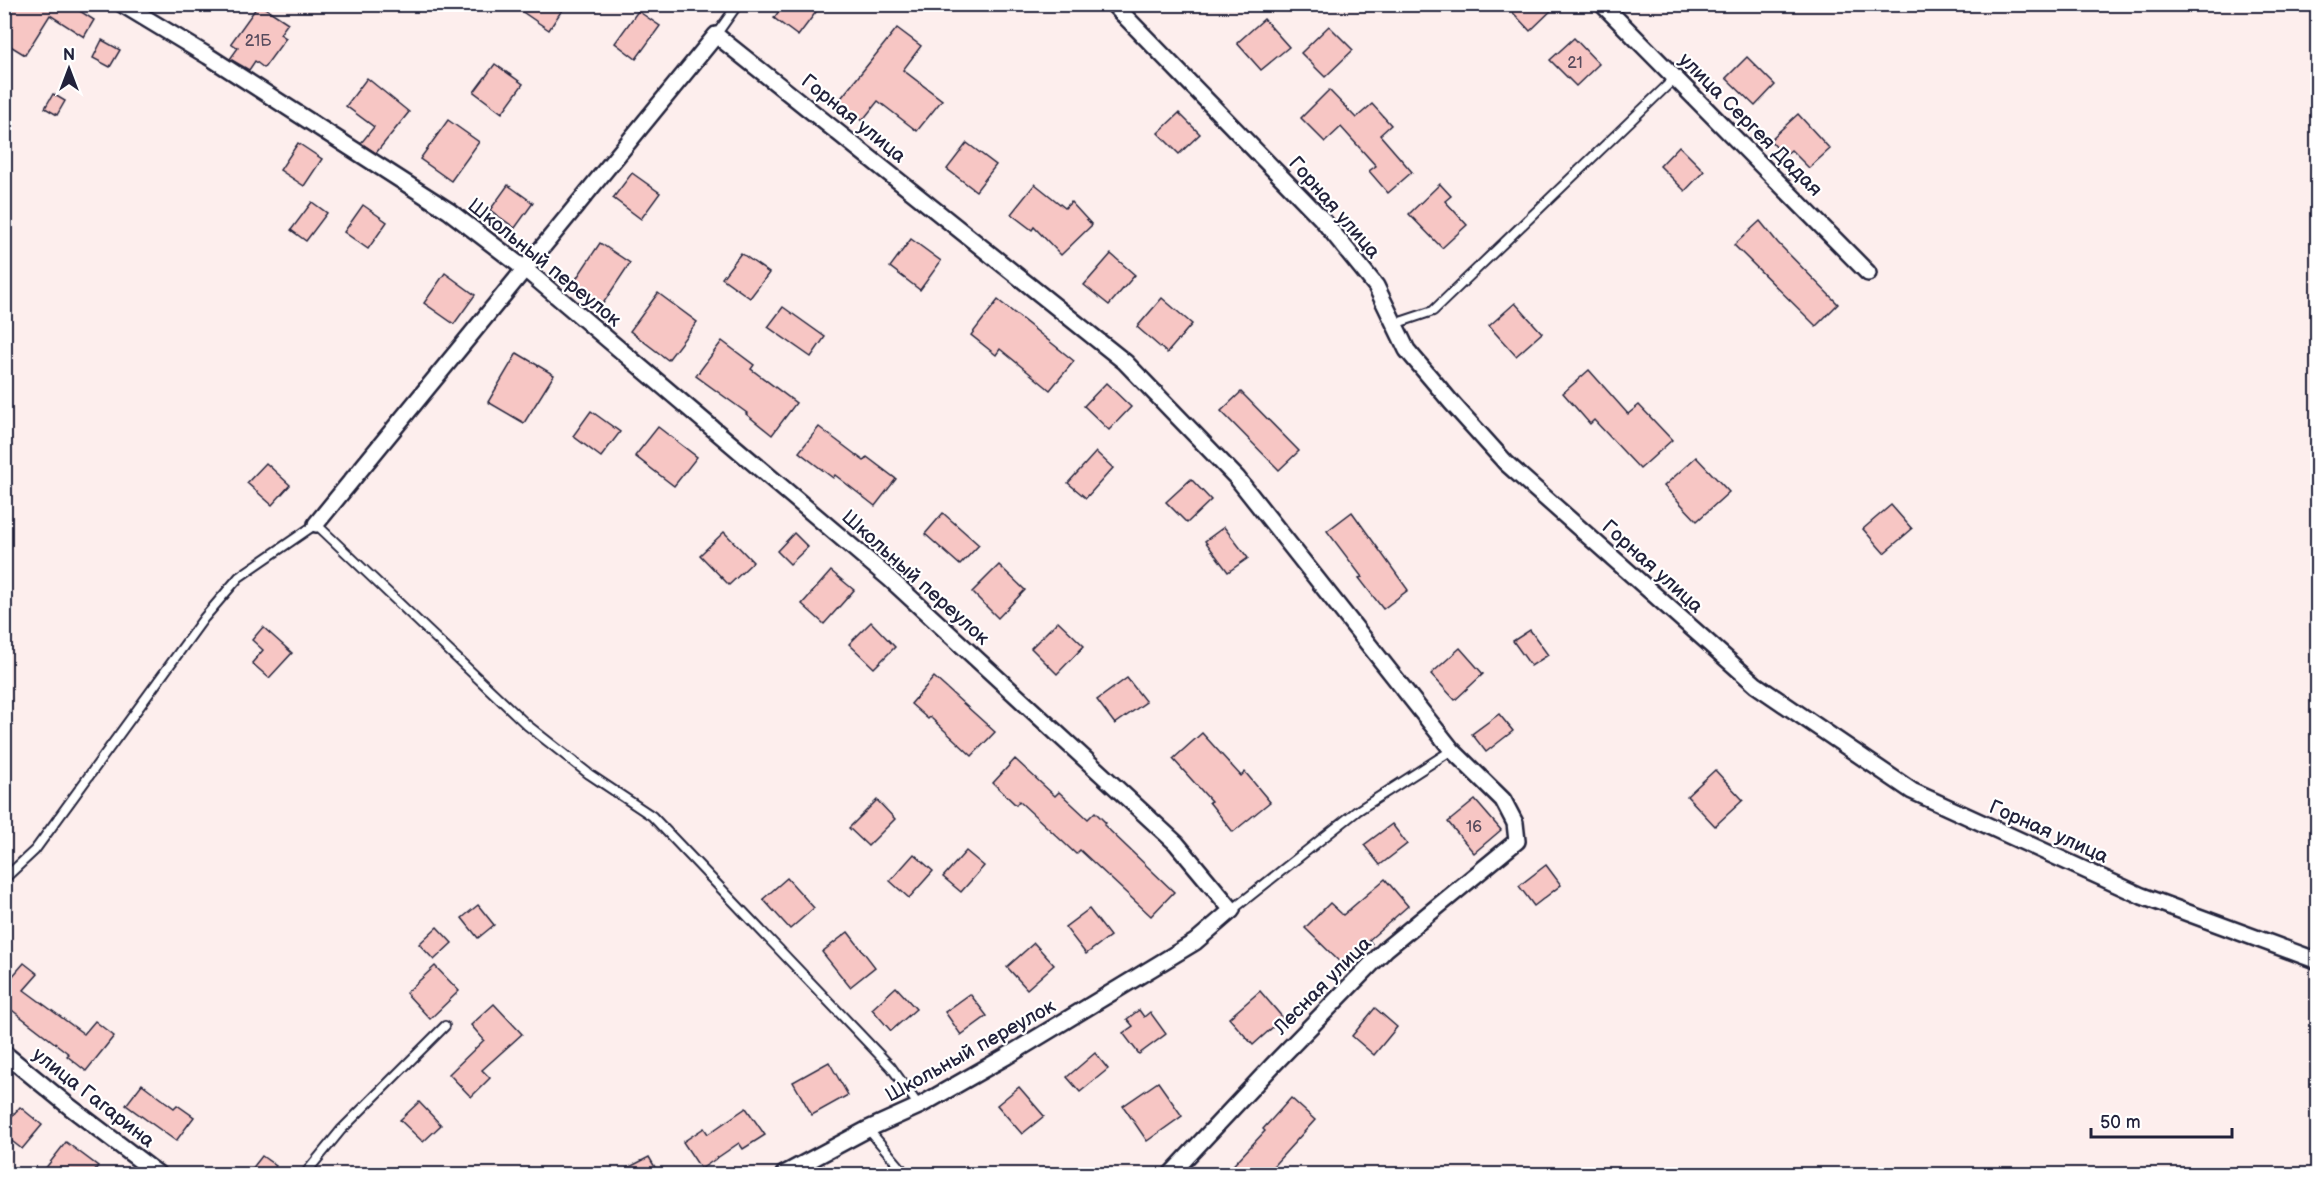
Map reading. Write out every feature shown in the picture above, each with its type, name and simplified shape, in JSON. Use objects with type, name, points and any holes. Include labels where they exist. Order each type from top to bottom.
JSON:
[{"type":"street","name":"Школьный переулок","points":[[122,4],[208,56],[449,211],[526,270],[890,579],[1176,843],[1232,910],[1195,942],[1007,1056],[919,1106],[868,1129],[784,1174]]},
{"type":"street","name":"Горная улица","points":[[1113,4],[1321,218],[1376,286],[1407,350],[1506,463],[1756,685],[1912,791],[2142,896],[2318,961]]},
{"type":"street","name":"улица Сергея Дадая","points":[[1602,4],[1868,273]]},
{"type":"street","points":[[316,524],[716,35]]},
{"type":"street","name":"Горная улица","points":[[716,35],[1125,362],[1237,478],[1452,750],[1503,800],[1515,823],[1516,841]]},
{"type":"street","name":"Лесная улица","points":[[1171,1174],[1386,949],[1516,841]]},
{"type":"street","name":"улица Гагарина","points":[[4,1053],[158,1174]]},
{"type":"lane","points":[[716,35],[738,4]]},
{"type":"lane","points":[[1394,324],[1433,311],[1676,77]]},
{"type":"lane","points":[[4,879],[35,850],[204,618],[238,577],[316,524],[526,725],[589,774],[652,816],[891,1067],[919,1106]]},
{"type":"lane","points":[[1232,910],[1357,811],[1452,750]]},
{"type":"lane","points":[[304,1174],[341,1130],[445,1026]]},
{"type":"lane","points":[[868,1129],[906,1174]]},
{"type":"building","points":[[15,4],[69,4],[94,20],[84,37],[50,15],[25,55],[4,42],[4,22]]},
{"type":"building","points":[[259,4],[288,23],[280,34],[286,38],[264,68],[255,61],[249,70],[230,59],[238,48],[231,43]]},
{"type":"building","points":[[511,4],[566,4],[549,30]]},
{"type":"building","points":[[784,4],[822,4],[798,36],[774,18]]},
{"type":"building","points":[[1505,4],[1558,4],[1530,31]]},
{"type":"building","points":[[638,11],[660,26],[636,59],[615,43]]},
{"type":"building","points":[[1264,19],[1289,47],[1261,70],[1237,43]]},
{"type":"building","points":[[1329,26],[1353,50],[1325,77],[1301,53]]},
{"type":"building","points":[[897,28],[921,46],[903,70],[942,100],[917,131],[878,101],[862,121],[838,102]]},
{"type":"building","points":[[1574,38],[1599,64],[1576,86],[1550,60]]},
{"type":"building","points":[[102,40],[120,50],[110,67],[93,58]]},
{"type":"building","points":[[1747,57],[1775,85],[1755,106],[1726,78]]},
{"type":"building","points":[[495,64],[523,84],[502,113],[474,92]]},
{"type":"building","points":[[367,78],[409,112],[376,153],[361,143],[374,127],[346,106]]},
{"type":"building","points":[[1329,90],[1356,118],[1372,104],[1391,125],[1380,135],[1412,172],[1388,193],[1369,171],[1376,166],[1341,127],[1325,142],[1301,118]]},
{"type":"building","points":[[53,94],[65,101],[57,115],[45,108]]},
{"type":"building","points":[[1179,113],[1200,134],[1179,154],[1158,133]]},
{"type":"building","points":[[1798,114],[1830,149],[1809,168],[1791,150],[1784,156],[1770,140]]},
{"type":"building","points":[[448,120],[479,142],[451,181],[420,159]]},
{"type":"building","points":[[298,143],[322,159],[304,186],[280,170]]},
{"type":"building","points":[[967,143],[996,165],[976,191],[947,169]]},
{"type":"building","points":[[1679,146],[1704,171],[1685,191],[1660,166]]},
{"type":"building","points":[[632,173],[660,193],[641,219],[613,198]]},
{"type":"building","points":[[1035,184],[1065,208],[1071,202],[1092,225],[1061,255],[1034,227],[1032,230],[1011,214]]},
{"type":"building","points":[[1440,184],[1451,196],[1445,201],[1467,225],[1442,248],[1409,214]]},
{"type":"building","points":[[508,185],[533,203],[515,228],[490,210]]},
{"type":"building","points":[[312,202],[327,213],[306,241],[291,230]]},
{"type":"building","points":[[363,205],[387,222],[368,249],[344,232]]},
{"type":"building","points":[[1760,221],[1778,243],[1838,304],[1816,326],[1734,245]]},
{"type":"building","points":[[911,239],[941,261],[920,290],[890,267]]},
{"type":"building","points":[[600,243],[630,263],[600,308],[570,288]]},
{"type":"building","points":[[741,253],[769,273],[750,298],[722,278]]},
{"type":"building","points":[[1111,254],[1135,275],[1109,305],[1084,285]]},
{"type":"building","points":[[445,273],[475,295],[454,324],[424,303]]},
{"type":"building","points":[[658,293],[697,322],[668,360],[630,331]]},
{"type":"building","points":[[1162,298],[1192,324],[1167,353],[1137,327]]},
{"type":"building","points":[[998,300],[1074,361],[1050,390],[1000,349],[996,355],[971,335]]},
{"type":"building","points":[[1515,303],[1542,333],[1516,356],[1489,326]]},
{"type":"building","points":[[783,307],[825,337],[811,357],[768,327]]},
{"type":"building","points":[[722,341],[754,365],[751,369],[796,403],[772,435],[747,413],[696,376]]},
{"type":"building","points":[[517,353],[554,375],[524,423],[488,402]]},
{"type":"building","points":[[1589,370],[1628,414],[1639,405],[1672,440],[1640,469],[1594,420],[1590,424],[1563,393]]},
{"type":"building","points":[[1106,383],[1131,407],[1109,430],[1084,406]]},
{"type":"building","points":[[1241,392],[1299,451],[1279,470],[1221,411]]},
{"type":"building","points":[[591,411],[620,432],[601,457],[573,436]]},
{"type":"building","points":[[658,427],[697,457],[674,486],[635,456]]},
{"type":"building","points":[[819,427],[864,461],[867,457],[896,479],[875,506],[835,475],[833,478],[799,452]]},
{"type":"building","points":[[1096,452],[1113,468],[1086,498],[1068,483]]},
{"type":"building","points":[[1696,457],[1729,492],[1697,521],[1664,486]]},
{"type":"building","points":[[266,463],[290,485],[272,505],[247,483]]},
{"type":"building","points":[[1191,479],[1211,500],[1187,523],[1166,502]]},
{"type":"building","points":[[1891,505],[1912,529],[1884,553],[1863,529]]},
{"type":"building","points":[[1352,512],[1408,590],[1383,609],[1327,531]]},
{"type":"building","points":[[943,513],[979,545],[960,565],[925,534]]},
{"type":"building","points":[[1224,527],[1248,558],[1228,572],[1205,541]]},
{"type":"building","points":[[724,532],[753,562],[729,585],[700,555]]},
{"type":"building","points":[[794,533],[808,547],[790,564],[777,551]]},
{"type":"building","points":[[999,565],[1025,590],[998,618],[972,592]]},
{"type":"building","points":[[831,571],[854,590],[824,624],[802,604]]},
{"type":"building","points":[[1058,621],[1084,646],[1057,674],[1031,648]]},
{"type":"building","points":[[871,622],[895,647],[874,668],[849,644]]},
{"type":"building","points":[[263,627],[292,653],[269,678],[252,663],[263,650],[252,640]]},
{"type":"building","points":[[1530,630],[1548,655],[1531,666],[1513,641]]},
{"type":"building","points":[[1460,648],[1483,674],[1455,700],[1431,674]]},
{"type":"building","points":[[934,677],[995,732],[972,756],[930,717],[928,719],[911,704]]},
{"type":"building","points":[[1127,678],[1146,702],[1115,724],[1097,700]]},
{"type":"building","points":[[1499,714],[1513,731],[1486,752],[1472,734]]},
{"type":"building","points":[[1202,733],[1241,776],[1245,772],[1270,802],[1233,832],[1209,802],[1211,801],[1173,759]]},
{"type":"building","points":[[1015,759],[1055,796],[1059,792],[1088,819],[1095,812],[1106,823],[1104,825],[1174,892],[1151,916],[1080,850],[1076,854],[1019,801],[1016,805],[993,783]]},
{"type":"building","points":[[1715,770],[1743,800],[1715,826],[1687,796]]},
{"type":"building","points":[[877,800],[895,819],[868,846],[849,828]]},
{"type":"building","points":[[1475,800],[1501,830],[1474,853],[1448,822]]},
{"type":"building","points":[[1392,824],[1407,844],[1380,865],[1364,845]]},
{"type":"building","points":[[966,851],[984,866],[961,892],[943,877]]},
{"type":"building","points":[[914,854],[933,871],[909,898],[890,881]]},
{"type":"building","points":[[1546,865],[1561,885],[1534,906],[1519,886]]},
{"type":"building","points":[[787,878],[814,908],[790,929],[763,899]]},
{"type":"building","points":[[1385,879],[1408,906],[1369,940],[1372,944],[1347,969],[1305,928],[1330,903],[1343,915]]},
{"type":"building","points":[[478,905],[494,925],[478,938],[462,918]]},
{"type":"building","points":[[1089,909],[1110,936],[1086,954],[1065,927]]},
{"type":"building","points":[[437,927],[452,943],[434,960],[419,944]]},
{"type":"building","points":[[848,932],[875,967],[850,987],[822,952]]},
{"type":"building","points":[[1034,943],[1054,965],[1027,989],[1007,967]]},
{"type":"building","points":[[24,963],[38,974],[24,990],[84,1034],[95,1021],[114,1036],[86,1071],[67,1056],[69,1054],[4,1004],[4,986]]},
{"type":"building","points":[[435,966],[459,991],[430,1019],[406,993]]},
{"type":"building","points":[[896,987],[916,1009],[891,1031],[872,1009]]},
{"type":"building","points":[[1260,991],[1283,1018],[1253,1045],[1229,1018]]},
{"type":"building","points":[[970,994],[987,1016],[961,1035],[945,1012]]},
{"type":"building","points":[[494,1004],[522,1034],[482,1070],[490,1078],[471,1097],[449,1074],[484,1040],[471,1025]]},
{"type":"building","points":[[1375,1008],[1397,1027],[1374,1055],[1352,1036]]},
{"type":"building","points":[[1139,1010],[1144,1017],[1150,1012],[1166,1034],[1139,1054],[1123,1033],[1133,1026],[1127,1019]]},
{"type":"building","points":[[1095,1053],[1108,1069],[1080,1092],[1067,1077]]},
{"type":"building","points":[[829,1062],[848,1095],[812,1115],[793,1082]]},
{"type":"building","points":[[1158,1082],[1182,1116],[1147,1141],[1123,1106]]},
{"type":"building","points":[[142,1084],[174,1108],[177,1105],[194,1117],[176,1141],[126,1105]]},
{"type":"building","points":[[1019,1087],[1044,1116],[1022,1134],[997,1105]]},
{"type":"building","points":[[1291,1098],[1315,1120],[1266,1174],[1225,1174],[1265,1131],[1263,1129]]},
{"type":"building","points":[[419,1102],[441,1125],[423,1142],[400,1120]]},
{"type":"building","points":[[20,1107],[42,1125],[22,1149],[4,1135],[4,1125]]},
{"type":"building","points":[[746,1108],[765,1135],[743,1149],[739,1143],[701,1169],[683,1142],[704,1128],[708,1134]]},
{"type":"building","points":[[66,1142],[98,1166],[92,1174],[41,1174]]},
{"type":"building","points":[[262,1156],[276,1166],[270,1174],[248,1174]]},
{"type":"building","points":[[649,1157],[659,1174],[616,1174]]}]
